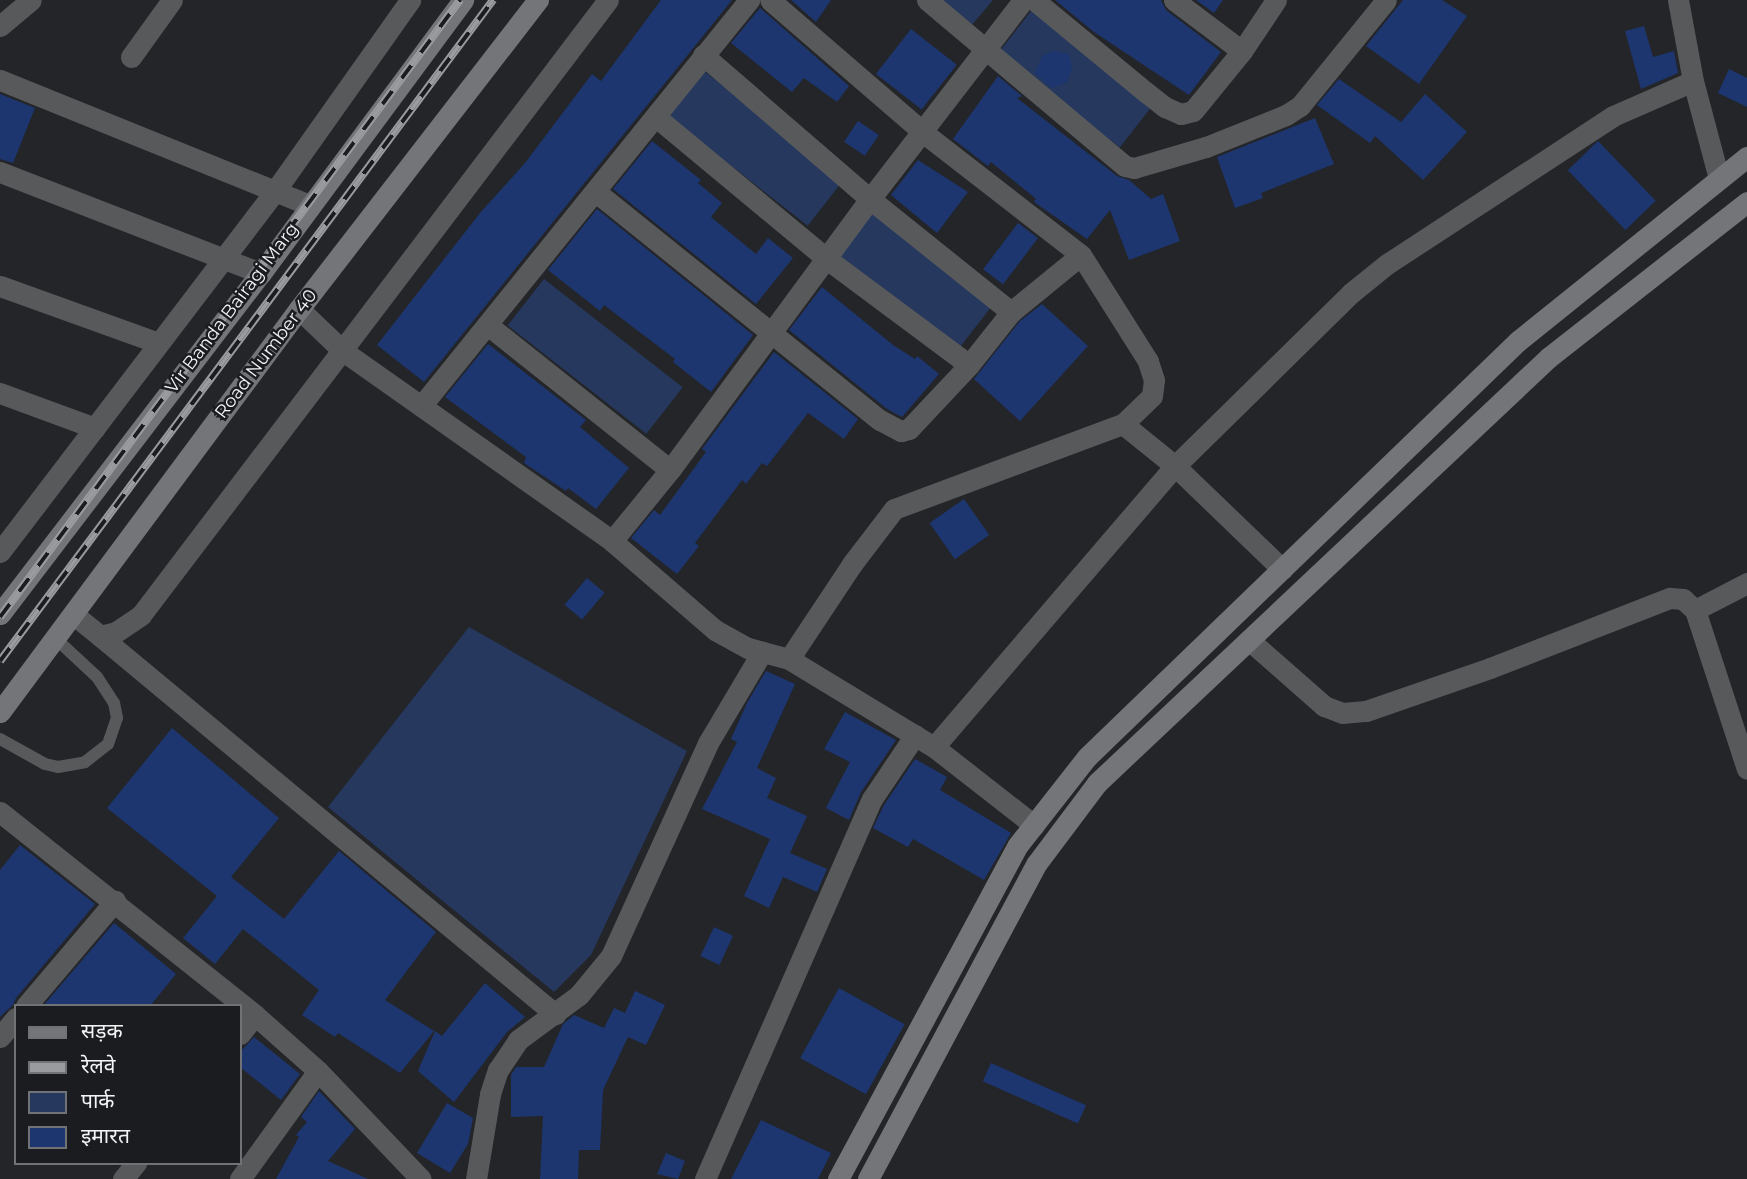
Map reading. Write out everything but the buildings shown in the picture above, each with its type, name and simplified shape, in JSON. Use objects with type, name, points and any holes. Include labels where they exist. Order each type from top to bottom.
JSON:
[{"type":"street","points":[[0,26],[32,0]]},
{"type":"street","points":[[131,57],[172,0]]},
{"type":"street","points":[[0,552],[7,529],[95,428],[275,191],[410,0]]},
{"type":"street","name":"Vir Banda Bairagi Marg","points":[[0,614],[261,273],[463,0]]},
{"type":"street","name":"Road Number 40","points":[[0,712],[299,309],[538,0]]},
{"type":"street","points":[[100,636],[122,629],[141,615],[608,0]]},
{"type":"street","points":[[422,405],[489,326],[749,0]]},
{"type":"street","points":[[770,0],[924,133],[1081,255],[1152,372],[1152,396],[1123,424],[894,509],[852,564],[789,659]]},
{"type":"street","points":[[927,0],[1125,166],[1134,168],[1206,147],[1293,111],[1310,96],[1386,0]]},
{"type":"street","points":[[612,541],[670,470],[870,199],[924,133],[1023,0]]},
{"type":"street","points":[[1034,0],[1156,100],[1181,114],[1193,111],[1242,51],[1276,0]]},
{"type":"street","points":[[1174,0],[1242,51]]},
{"type":"street","points":[[1678,0],[1693,81],[1719,179]]},
{"type":"street","points":[[703,55],[870,199],[1011,312]]},
{"type":"street","points":[[0,80],[309,205]]},
{"type":"street","points":[[934,747],[1175,466],[1315,327],[1387,264],[1614,116],[1693,81]]},
{"type":"street","points":[[656,117],[827,259],[969,365]]},
{"type":"street","points":[[838,1179],[1018,845],[1087,757],[1518,341],[1747,156]]},
{"type":"street","points":[[0,172],[224,256],[261,273]]},
{"type":"street","points":[[596,192],[880,420],[901,431],[909,429],[969,365],[1011,312],[1081,255]]},
{"type":"street","points":[[867,1179],[1037,863],[1097,783],[1548,358],[1747,202]]},
{"type":"street","points":[[0,286],[158,343]]},
{"type":"street","points":[[299,309],[344,351],[612,541],[715,630],[748,648],[789,659],[915,735],[1034,825]]},
{"type":"street","points":[[489,326],[670,470]]},
{"type":"street","points":[[0,393],[95,428]]},
{"type":"street","points":[[1123,424],[1175,466],[1282,569]]},
{"type":"street","points":[[1695,610],[1747,583]]},
{"type":"street","points":[[1249,640],[1324,706],[1342,713],[1366,711],[1490,668],[1670,598],[1683,599],[1695,610],[1747,769]]},
{"type":"street","points":[[73,614],[555,1014]]},
{"type":"street","points":[[476,1179],[490,1094],[498,1070],[518,1040],[579,995],[611,956],[708,743],[762,652]]},
{"type":"street","points":[[705,1179],[872,799],[915,735]]},
{"type":"street","points":[[0,812],[256,1015],[318,1071],[421,1179]]},
{"type":"street","points":[[28,1004],[115,901]]},
{"type":"street","points":[[242,1032],[256,1015]]},
{"type":"street","points":[[0,1037],[14,1020]]},
{"type":"street","points":[[240,1179],[318,1071]]},
{"type":"street","points":[[123,1179],[134,1165]]},
{"type":"lane","points":[[0,739],[45,764],[58,767],[85,762],[108,744],[117,718],[114,703],[97,677],[55,638]]},
{"type":"green space","points":[[940,0],[993,0],[971,26]]},
{"type":"green space","points":[[1031,11],[1152,106],[1120,148],[998,53]]},
{"type":"green space","points":[[704,71],[843,180],[808,226],[668,117]]},
{"type":"green space","points":[[871,209],[993,304],[957,350],[835,255]]},
{"type":"green space","points":[[544,279],[683,387],[646,434],[508,325]]},
{"type":"green space","points":[[469,627],[687,751],[591,955],[554,992],[328,807]]},
{"type":"railway","points":[[0,617],[460,0]]},
{"type":"railway","points":[[0,661],[493,0]]}]
